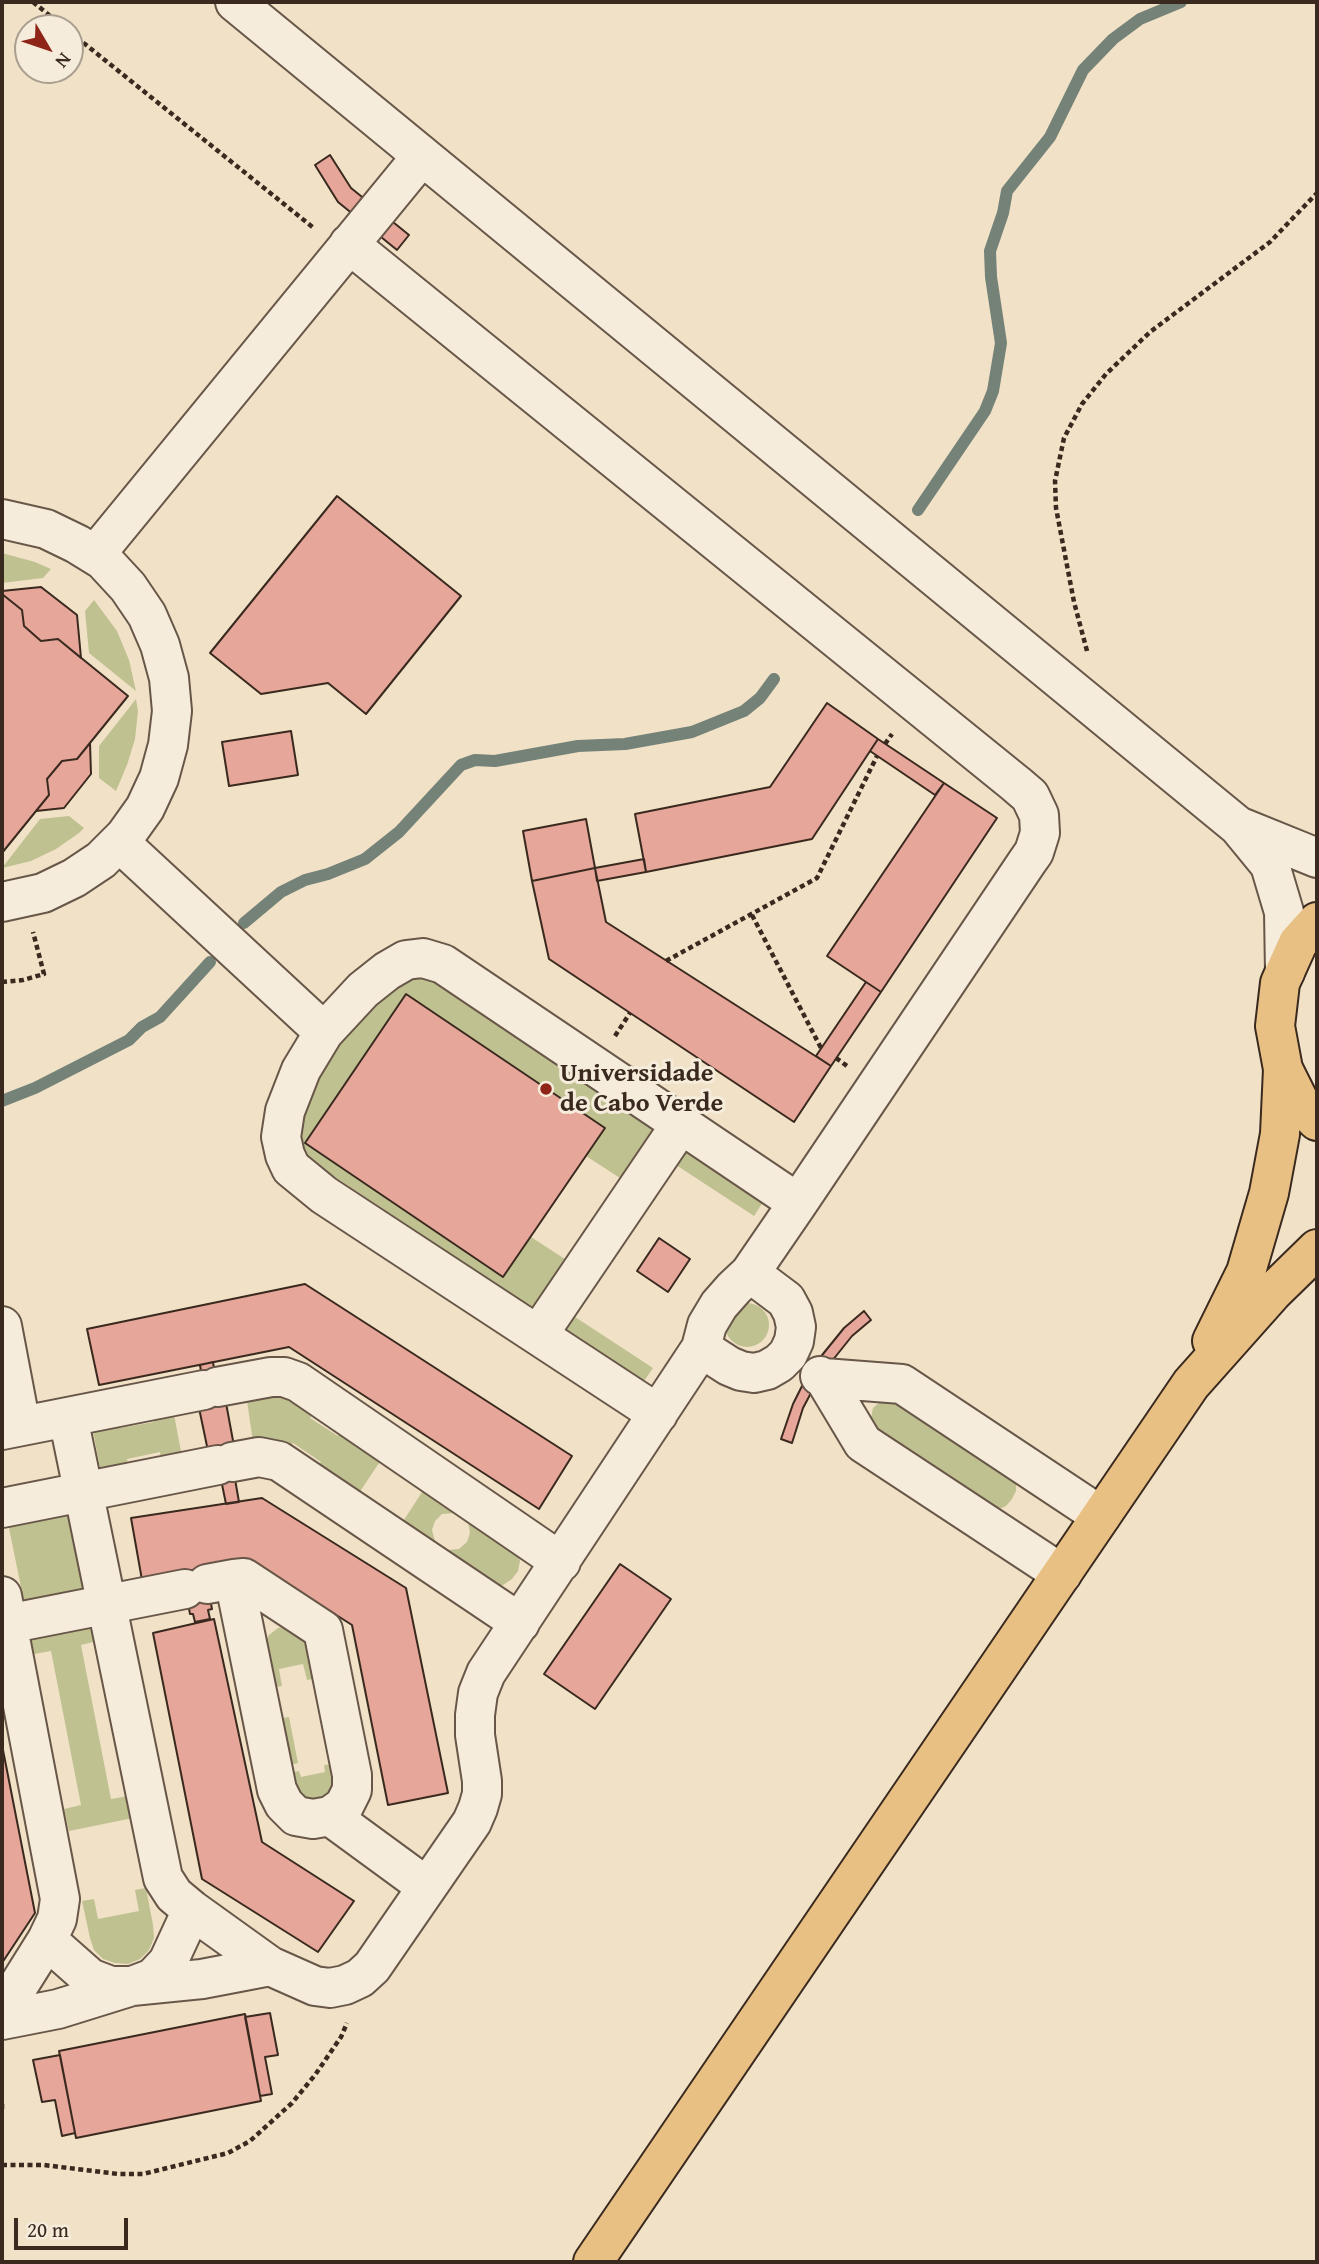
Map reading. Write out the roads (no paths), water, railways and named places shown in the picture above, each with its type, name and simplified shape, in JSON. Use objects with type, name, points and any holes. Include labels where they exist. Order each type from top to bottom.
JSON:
[{"type":"main road","points":[[1191,1384],[1246,1272],[1269,1193],[1278,1146],[1283,1069],[1275,1027],[1280,983],[1298,943],[1317,922]]},
{"type":"main road","points":[[1283,1069],[1301,1105],[1317,1121]]},
{"type":"main road","points":[[593,2262],[1191,1384],[1272,1293],[1317,1249]]},
{"type":"street","points":[[235,2],[1238,826],[1270,865],[1284,912],[1285,972]]},
{"type":"street","points":[[94,555],[422,156]]},
{"type":"street","points":[[68,1417],[163,1878],[174,1895],[191,1910],[270,1966],[315,1986],[330,1988],[360,1978],[373,1966],[472,1822],[478,1808],[482,1781],[475,1735],[475,1715],[478,1693],[486,1673],[701,1348],[707,1325],[719,1305],[750,1273],[798,1203],[1034,852],[1040,834],[1039,816],[1030,796],[1016,784],[346,248]]},
{"type":"street","points":[[2,519],[46,529],[103,560],[128,587],[147,615],[160,645],[169,678],[171,722],[159,778],[145,808],[125,836],[101,860],[74,878],[43,893],[13,900]]},
{"type":"street","points":[[1238,826],[1317,858]]},
{"type":"street","points":[[119,842],[324,1032]]},
{"type":"street","points":[[658,1414],[324,1195],[291,1168],[281,1137],[285,1111],[301,1070],[324,1032],[363,990],[406,960],[423,958],[443,964],[798,1203]]},
{"type":"street","points":[[538,1335],[681,1124]]},
{"type":"street","points":[[750,1273],[786,1300],[793,1312],[796,1327],[794,1341],[863,1443],[1062,1574]]},
{"type":"street","points":[[2,1325],[11,1428],[211,1388],[284,1377],[298,1382],[561,1562]]},
{"type":"street","points":[[701,1348],[741,1371],[754,1373],[779,1363],[902,1384],[1101,1516]]},
{"type":"street","points":[[2,1508],[259,1457],[279,1461],[520,1623]]},
{"type":"street","points":[[2,2012],[47,1940],[57,1919],[60,1899],[4,1615],[107,1604],[209,1584],[244,1578],[323,1630],[352,1775],[352,1790],[344,1806],[330,1816],[313,1819],[296,1816],[284,1804],[277,1790],[209,1584]]},
{"type":"street","points":[[330,1816],[427,1887]]},
{"type":"street","points":[[2,2020],[58,2009],[153,1978],[168,1962],[191,1910]]},
{"type":"street","points":[[47,1940],[90,1978],[111,1986],[202,1979],[270,1966]]},
{"type":"waterway","points":[[918,510],[985,411],[993,391],[1001,343],[990,251],[1003,213],[1007,191],[1050,137],[1083,70],[1113,39],[1140,19],[1181,2]]},
{"type":"waterway","points":[[244,923],[281,892],[305,880],[365,859],[399,832],[461,765],[475,760],[495,761],[578,746],[625,744],[692,732],[744,711],[760,698],[774,679]]},
{"type":"waterway","points":[[2,1101],[35,1088],[129,1040],[142,1027],[160,1017],[210,962]]},
{"type":"place","name":"Universidade de Cabo Verde","points":[[546,1089]]}]
